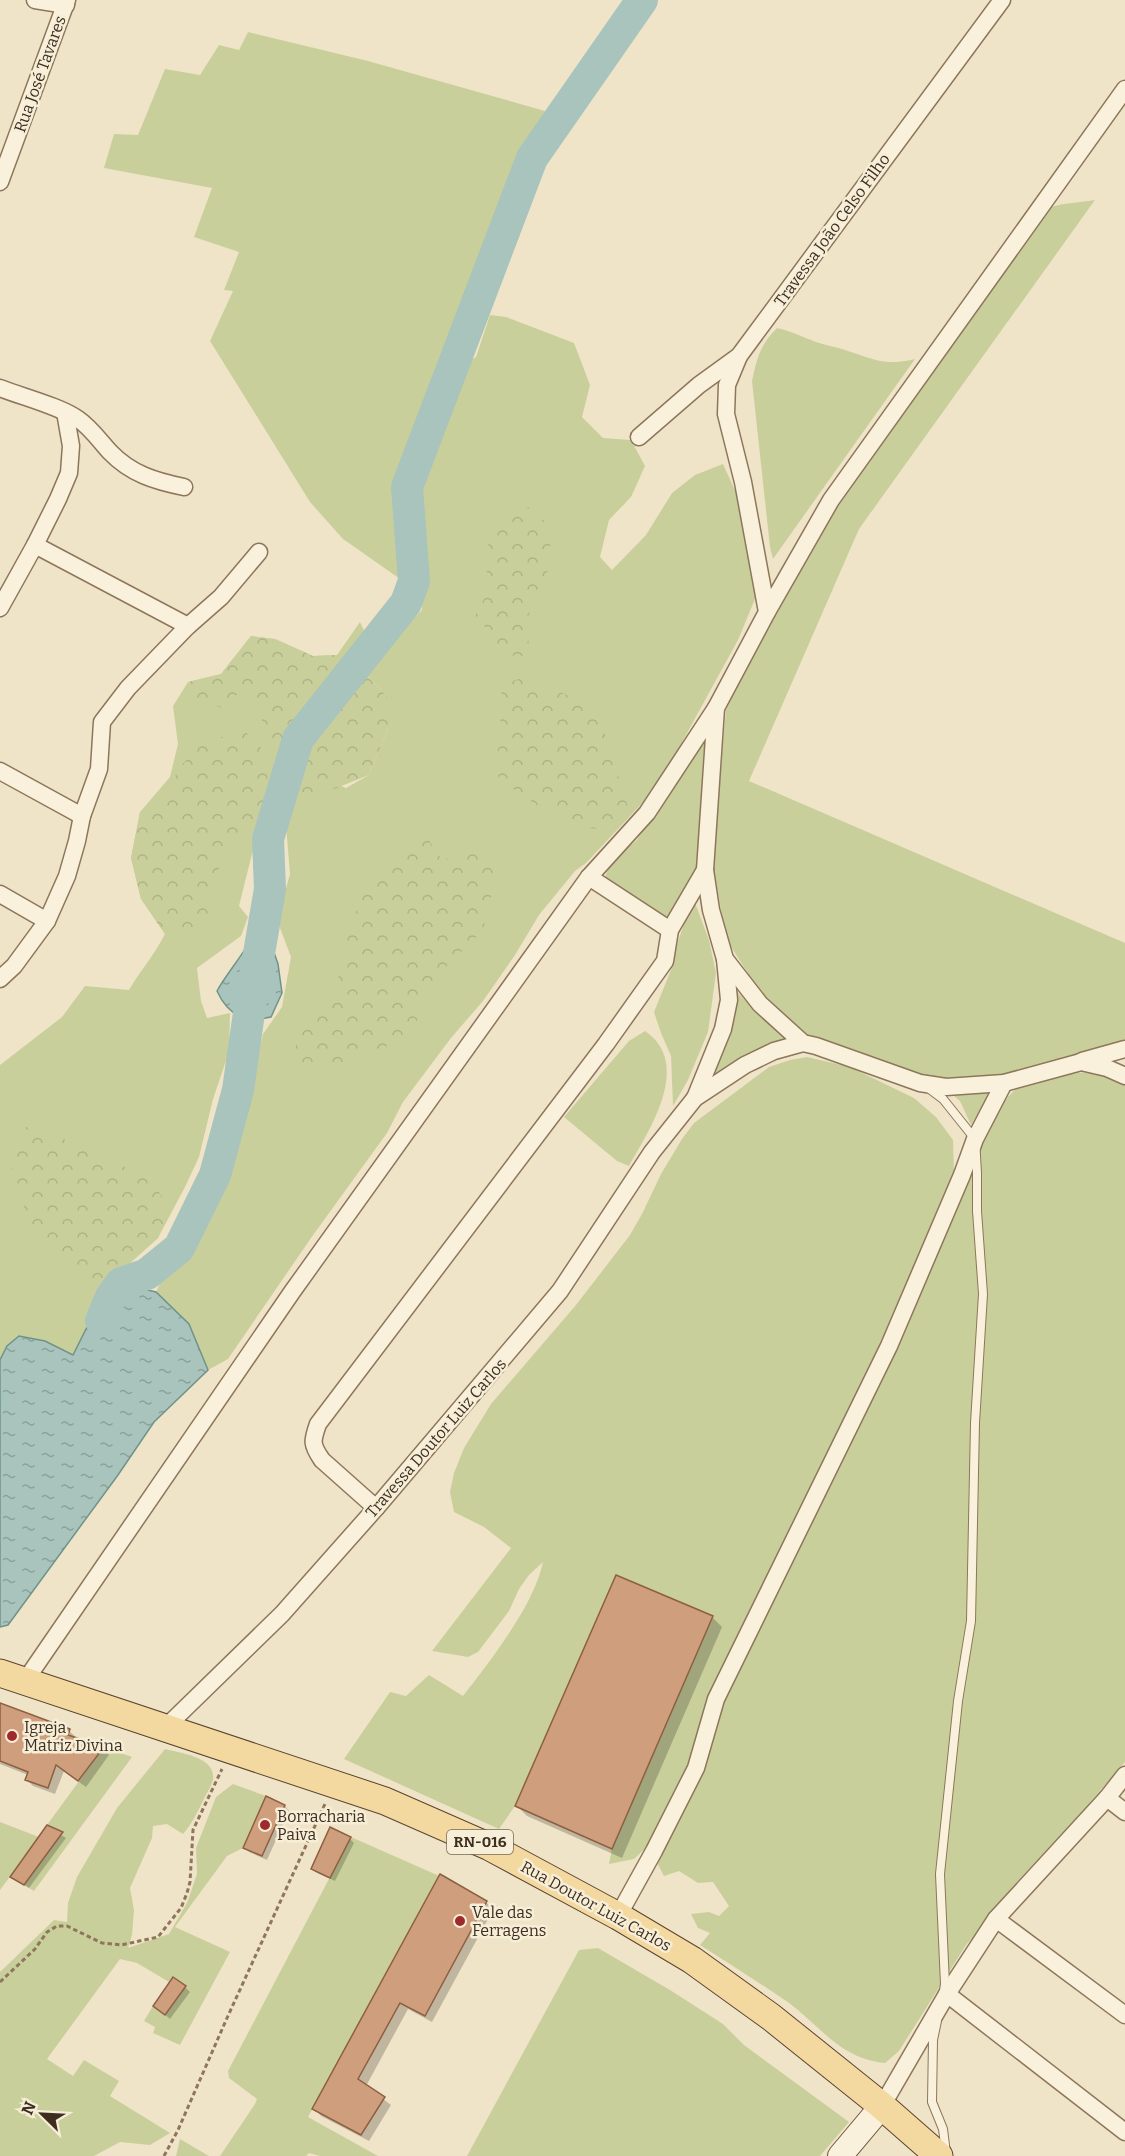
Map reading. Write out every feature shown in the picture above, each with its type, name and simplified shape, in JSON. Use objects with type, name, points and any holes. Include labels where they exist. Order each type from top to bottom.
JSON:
[{"type":"main road","name":"Rua Doutor Luiz Carlos","points":[[13,1677],[334,1784],[420,1815],[490,1847],[618,1916],[692,1960],[771,2017],[882,2106],[939,2156]]},
{"type":"street","points":[[35,0],[67,2]]},
{"type":"street","name":"Travessa João Celso Filho","points":[[639,437],[699,385],[739,356],[1002,0]]},
{"type":"street","name":"Rua José Tavares","points":[[0,182],[67,2]]},
{"type":"street","points":[[13,1677],[590,877],[647,813],[716,708],[767,612],[831,500],[1125,89]]},
{"type":"street","points":[[739,356],[727,385],[726,414],[743,482],[767,612]]},
{"type":"street","points":[[0,388],[78,419],[131,470],[154,480],[184,487]]},
{"type":"street","points":[[0,608],[35,545],[69,473],[71,446],[65,412]]},
{"type":"street","points":[[35,545],[188,626]]},
{"type":"street","points":[[0,979],[14,966],[47,921],[67,876],[82,816],[99,769],[102,722],[128,688],[188,626],[238,580],[259,552]]},
{"type":"street","points":[[695,1098],[723,1029],[729,1000],[725,959],[711,910],[705,870],[716,708]]},
{"type":"street","points":[[0,771],[82,816]]},
{"type":"street","points":[[376,1508],[322,1460],[315,1450],[313,1439],[318,1424],[606,1044],[665,961],[670,930],[705,870]]},
{"type":"street","points":[[590,877],[670,930]]},
{"type":"street","points":[[0,894],[47,921]]},
{"type":"street","points":[[725,959],[760,1004],[803,1043],[920,1083],[946,1087],[1005,1083],[1125,1049]]},
{"type":"street","points":[[695,1098],[745,1065],[774,1052],[803,1043]]},
{"type":"street","points":[[1081,1062],[1107,1068],[1125,1076]]},
{"type":"street","points":[[618,1916],[696,1768],[716,1699],[889,1346],[962,1175],[975,1139],[1005,1083]]},
{"type":"street","name":"Travessa Doutor Luiz Carlos","points":[[166,1727],[282,1614],[376,1508],[561,1291],[652,1152],[695,1098]]},
{"type":"street","points":[[840,2156],[882,2106],[944,1999],[996,1919],[1107,1798],[1125,1775]]},
{"type":"street","points":[[1107,1798],[1125,1812]]},
{"type":"street","points":[[996,1919],[1125,2015]]},
{"type":"street","points":[[944,1999],[1125,2132]]},
{"type":"lane","points":[[920,1083],[943,1099],[975,1139],[983,1294],[975,1423],[971,1621],[958,1701],[940,1874],[945,1984],[944,1999],[933,2040],[932,2102],[943,2128],[946,2156]]},
{"type":"path","points":[[0,1982],[35,1949],[47,1932],[57,1926],[67,1926],[102,1943],[122,1945],[145,1942],[158,1937],[181,1908],[187,1893],[190,1882],[193,1830],[231,1749]]},
{"type":"path","points":[[164,2156],[178,2130],[334,1784]]},
{"type":"green space","points":[[248,32],[368,61],[545,111],[448,356],[399,490],[403,581],[343,539],[310,502],[210,341],[233,291],[224,290],[239,252],[194,237],[212,188],[104,168],[114,134],[138,135],[165,69],[200,75],[219,45],[239,50]]},
{"type":"green space","points":[[1095,200],[859,529],[749,781],[1125,943],[1125,1045],[994,1081],[931,1080],[816,1038],[783,1023],[771,1009],[726,939],[713,864],[726,710],[739,681],[834,512],[1043,210]]},
{"type":"green space","points":[[490,315],[506,317],[574,343],[590,385],[582,417],[603,438],[631,440],[645,466],[631,497],[609,520],[600,557],[612,570],[646,535],[672,493],[695,475],[723,464],[742,506],[755,579],[755,599],[738,640],[670,764],[649,796],[586,863],[575,871],[539,915],[483,1001],[451,1038],[403,1102],[387,1133],[228,1359],[208,1370],[189,1324],[156,1292],[165,1273],[199,1239],[216,1201],[237,1149],[263,1034],[282,1007],[291,957],[277,920],[290,874],[286,826],[299,789],[320,777],[346,788],[369,775],[388,729],[388,698],[362,670],[422,610],[412,493],[456,380],[467,362],[476,357]]},
{"type":"green space","points":[[777,328],[881,361],[896,362],[915,359],[773,559],[752,381],[760,352]]},
{"type":"green space","points":[[532,506],[552,531],[547,574],[526,621],[529,646],[523,656],[503,655],[491,634],[475,616],[486,591],[488,548],[497,517]]},
{"type":"green space","points":[[360,622],[366,635],[313,706],[280,757],[261,818],[239,906],[248,917],[241,936],[197,968],[201,1001],[207,1018],[230,1013],[229,1052],[213,1099],[199,1157],[185,1187],[158,1238],[110,1281],[73,1356],[45,1341],[7,1346],[0,1360],[0,1065],[62,1017],[85,986],[129,990],[165,934],[141,899],[131,858],[140,812],[170,777],[178,744],[173,706],[188,682],[221,674],[251,636],[275,639],[313,656],[337,655]]},
{"type":"green space","points":[[251,636],[275,639],[313,656],[337,655],[336,676],[294,736],[279,740],[262,739],[262,701],[239,693],[222,708],[190,696],[188,682],[221,674]]},
{"type":"green space","points":[[362,670],[388,698],[388,729],[369,775],[324,793],[288,792],[303,743]]},
{"type":"green space","points":[[533,674],[544,685],[604,711],[604,730],[628,807],[604,830],[567,825],[517,792],[495,774],[502,685]]},
{"type":"green space","points":[[243,729],[271,758],[261,818],[232,838],[217,873],[207,926],[165,934],[141,899],[131,858],[140,812],[153,815],[181,766],[199,746]]},
{"type":"green space","points":[[706,738],[698,864],[690,885],[671,918],[661,915],[606,880],[606,874],[613,860],[637,840],[698,742]]},
{"type":"green space","points":[[424,833],[440,857],[453,860],[471,844],[492,847],[497,872],[483,930],[429,984],[413,1032],[375,1053],[345,1065],[331,1069],[304,1068],[292,1060],[298,1037],[334,996],[347,939],[362,894],[379,866],[407,850]]},
{"type":"green space","points":[[695,903],[709,940],[716,973],[708,1032],[688,1080],[673,1106],[671,1056],[654,1012],[671,970],[686,919]]},
{"type":"green space","points":[[734,988],[769,1024],[795,1041],[735,1063],[714,1075],[733,1022]]},
{"type":"green space","points":[[645,1031],[659,1045],[666,1061],[667,1078],[656,1116],[629,1166],[617,1161],[564,1117],[629,1041]]},
{"type":"green space","points":[[807,1057],[850,1067],[914,1098],[936,1117],[953,1140],[954,1173],[881,1344],[806,1495],[695,1755],[651,1843],[634,1859],[609,1864],[612,1849],[713,1616],[617,1575],[515,1806],[499,1829],[344,1759],[390,1692],[406,1696],[429,1675],[463,1696],[510,1632],[531,1596],[543,1562],[529,1575],[519,1589],[509,1611],[478,1652],[468,1657],[432,1651],[511,1548],[484,1527],[454,1512],[450,1492],[454,1473],[464,1448],[491,1404],[576,1305],[630,1235],[661,1174],[694,1123],[769,1067]]},
{"type":"green space","points":[[1099,1071],[1125,1081],[1125,1762],[966,1945],[899,2051],[885,2063],[870,2060],[844,2049],[789,2003],[700,1945],[710,1933],[698,1928],[691,1914],[709,1912],[719,1916],[729,1906],[713,1882],[698,1883],[679,1871],[664,1876],[656,1861],[722,1700],[967,1183],[996,1115],[1012,1093],[1030,1081],[1049,1076]]},
{"type":"green space","points":[[991,1091],[971,1125],[960,1101],[949,1092],[973,1094]]},
{"type":"green space","points":[[21,1126],[46,1131],[147,1177],[162,1196],[167,1213],[158,1238],[110,1281],[88,1281],[32,1231],[12,1169]]},
{"type":"green space","points":[[104,1747],[132,1757],[34,1891],[24,1885],[63,1833],[47,1825]]},
{"type":"green space","points":[[165,1749],[188,1754],[203,1761],[209,1766],[213,1779],[196,1814],[183,1834],[167,1824],[153,1826],[152,1838],[130,1888],[134,1910],[132,1935],[128,1948],[169,1934],[187,1903],[197,1874],[196,1848],[216,1797],[233,1784],[266,1796],[243,1848],[227,1856],[175,1927],[230,1952],[180,2045],[153,2033],[155,2027],[144,2021],[153,2006],[165,2015],[172,2003],[161,1995],[164,1989],[177,1998],[186,1986],[173,1977],[169,1982],[137,1963],[120,1959],[47,2059],[73,2076],[84,2060],[119,2081],[110,2096],[170,2133],[150,2145],[120,2142],[94,2156],[0,2156],[0,1972],[54,1920],[67,1922],[68,1903],[77,1877],[117,1808]]},
{"type":"green space","points":[[0,1822],[39,1837],[0,1890]]},
{"type":"green space","points":[[351,1837],[437,1875],[440,1874],[308,2117],[378,2156],[320,2156],[309,2153],[306,2156],[220,2156],[257,2099],[229,2078],[228,2071]]},
{"type":"green space","points":[[598,1948],[723,2024],[744,2045],[849,2122],[820,2156],[467,2156],[579,1950]]},
{"type":"green space","points":[[180,2139],[209,2156],[176,2156]]},
{"type":"water","points":[[250,941],[270,941],[278,964],[282,993],[271,1017],[253,1019],[238,1015],[226,1006],[217,991]]},
{"type":"water","points":[[110,1281],[156,1292],[189,1324],[208,1370],[154,1422],[8,1625],[0,1627],[0,1360],[7,1346],[19,1336],[45,1341],[73,1355]]},
{"type":"building","points":[[616,1575],[713,1616],[612,1849],[515,1806]]},
{"type":"building","points":[[0,1703],[70,1729],[68,1735],[104,1747],[78,1781],[56,1765],[48,1788],[25,1780],[28,1772],[0,1761]]},
{"type":"building","name":"Borracharia Paiva","points":[[266,1796],[285,1805],[262,1856],[243,1848]]},
{"type":"building","points":[[47,1825],[63,1832],[24,1885],[10,1877]]},
{"type":"building","points":[[330,1827],[351,1837],[330,1878],[311,1869]]},
{"type":"building","points":[[440,1874],[487,1901],[425,2016],[400,2003],[358,2079],[385,2097],[361,2135],[312,2109]]},
{"type":"building","points":[[173,1977],[186,1986],[165,2015],[153,2006]]},
{"type":"waterway","points":[[101,1321],[111,1297],[121,1283],[147,1274],[179,1248],[215,1175],[238,1090],[270,889],[268,839],[298,739],[406,603],[414,581],[407,487],[532,158],[642,0]]},
{"type":"place","name":"Igreja Matriz Divina","points":[[12,1736]]},
{"type":"place","name":"Borracharia Paiva","points":[[265,1825]]},
{"type":"place","name":"Vale das Ferragens","points":[[460,1921]]}]
